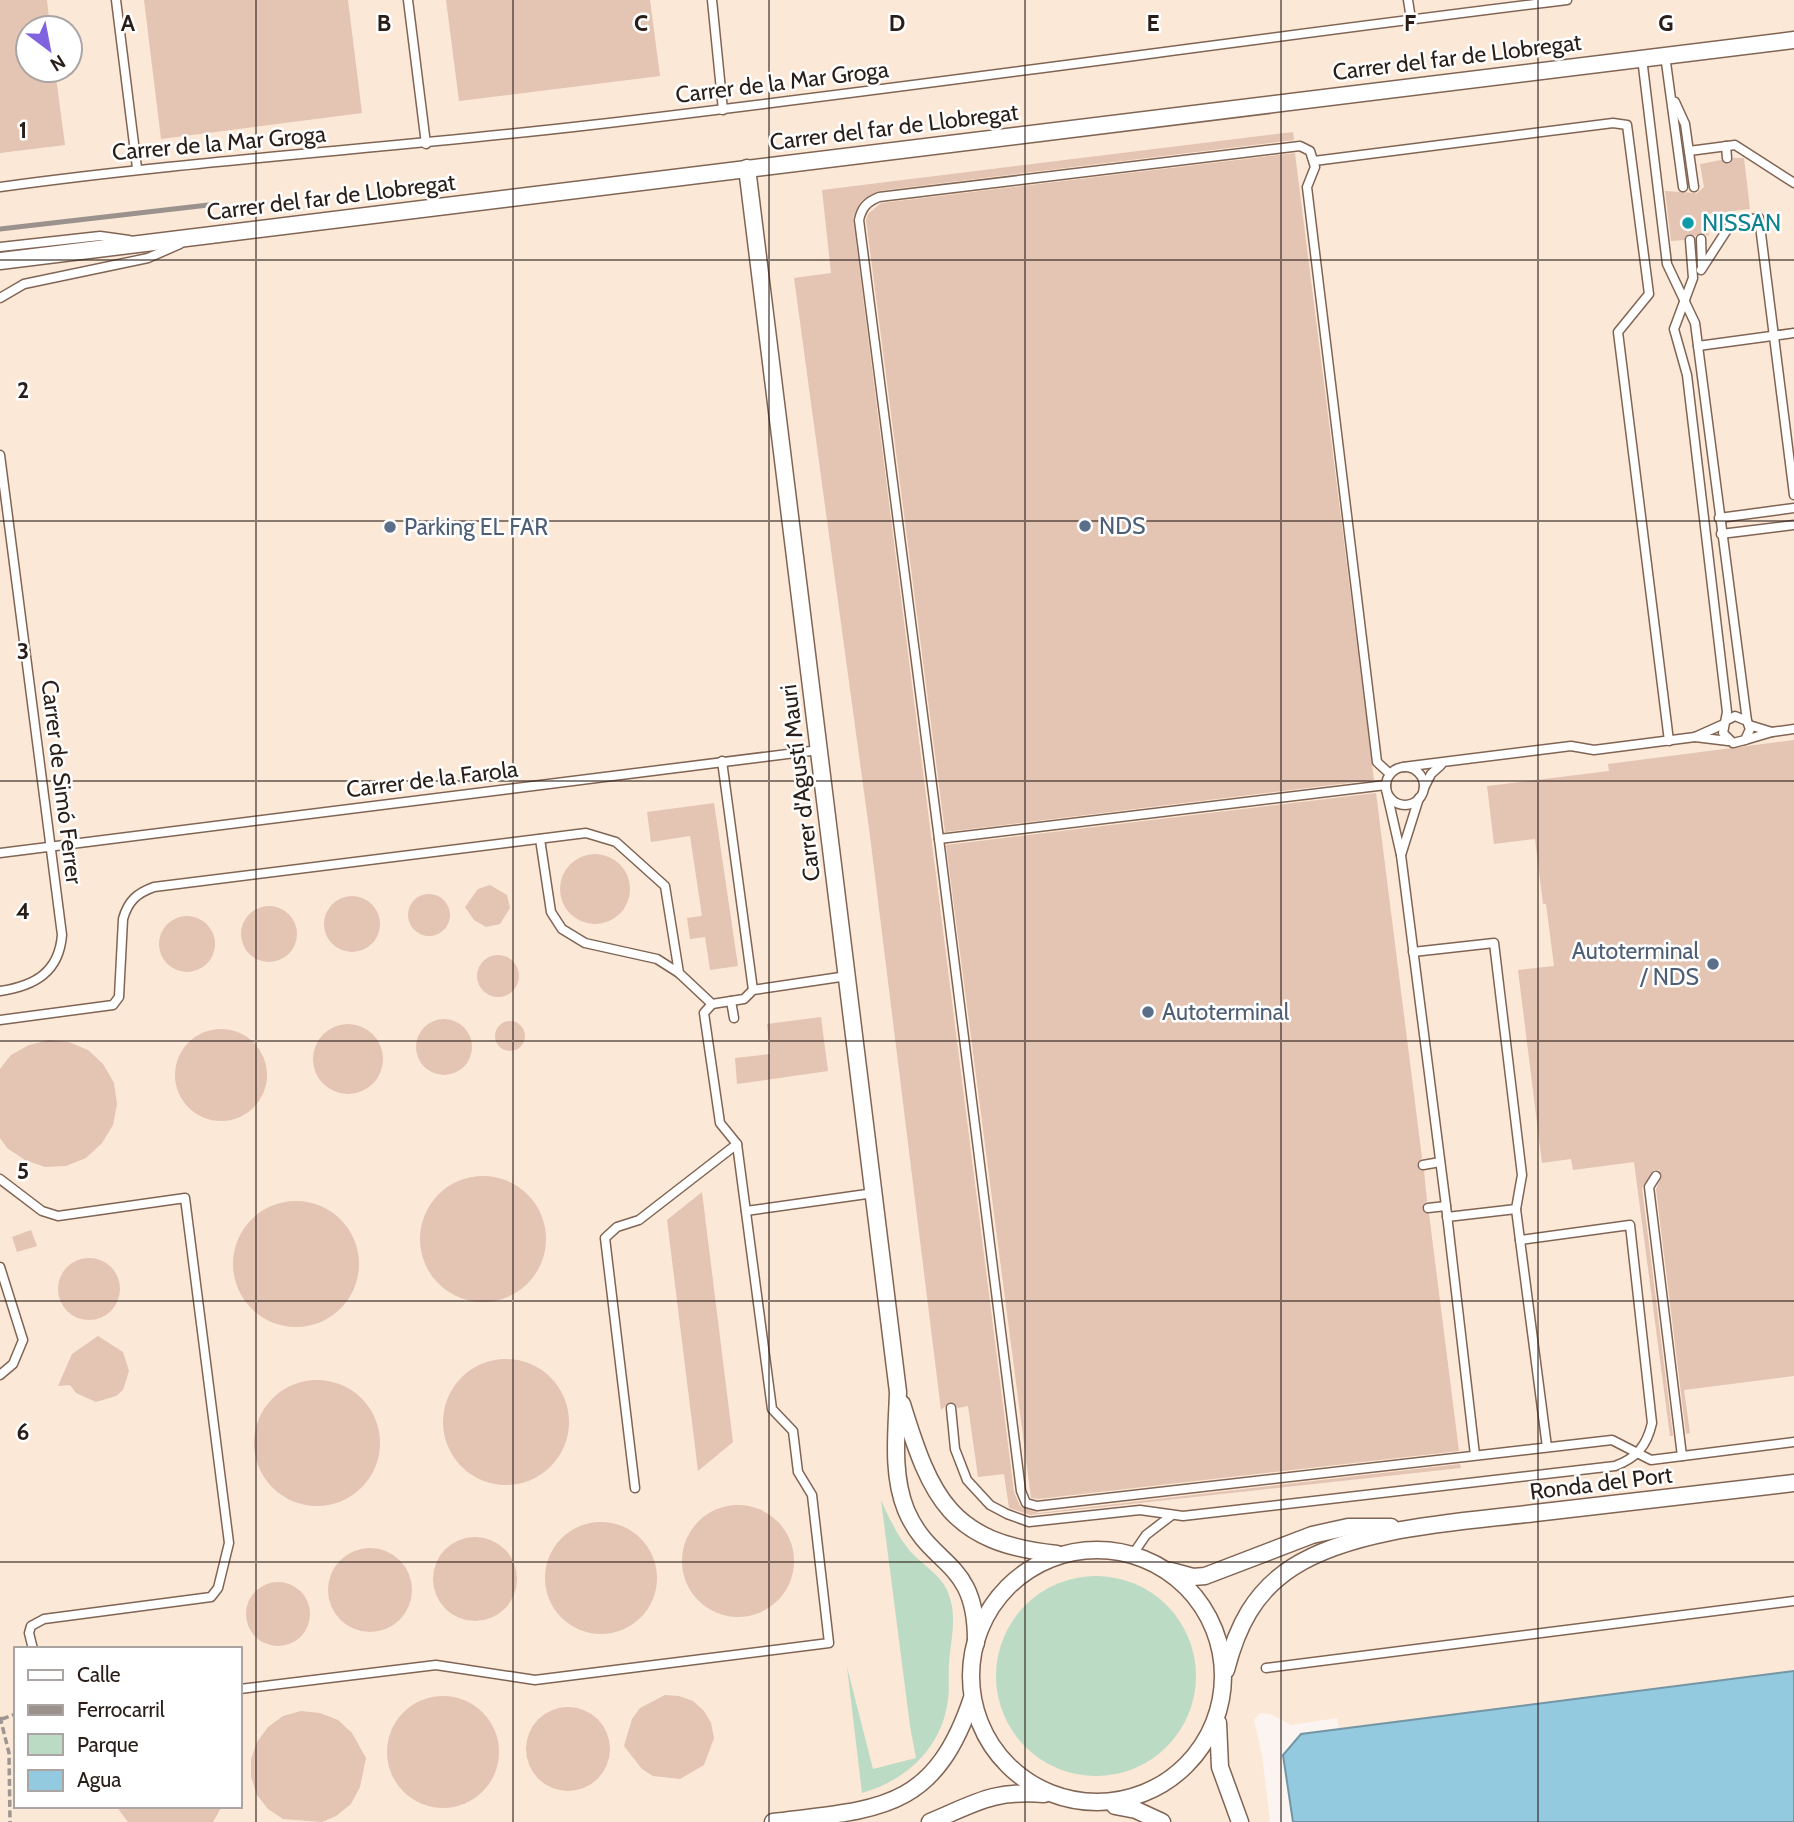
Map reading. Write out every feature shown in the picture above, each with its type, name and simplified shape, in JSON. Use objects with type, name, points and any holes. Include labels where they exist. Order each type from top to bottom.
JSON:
[{"type":"street","name":"Carrer del far de Llobregat","points":[[0,261],[1794,40]]},
{"type":"street","name":"Carrer d'Agustí Mauri","points":[[747,168],[898,1392]]},
{"type":"street","points":[[898,1392],[921,1466],[942,1501],[959,1521],[995,1542],[1023,1551],[1059,1555]]},
{"type":"street","points":[[773,1822],[866,1810],[902,1798],[930,1776],[943,1761],[961,1729],[972,1698],[976,1643],[975,1607],[962,1577],[922,1535],[905,1508],[896,1461],[898,1392]]},
{"type":"street","name":"Ronda del Port","points":[[1414,1528],[1794,1482]]},
{"type":"street","points":[[976,1643],[985,1619],[1006,1589],[1032,1567],[1059,1555],[1097,1549],[1133,1555],[1183,1575],[1205,1576],[1294,1540],[1329,1530],[1348,1527],[1414,1528]]},
{"type":"street","points":[[1234,1821],[1217,1748],[1218,1710],[1222,1684],[1242,1621],[1263,1591],[1277,1579],[1326,1550],[1414,1528]]},
{"type":"street","points":[[1165,1569],[1191,1591],[1213,1626],[1218,1644],[1222,1684]]},
{"type":"street","points":[[972,1698],[981,1728],[1006,1766],[1027,1783],[1051,1795],[1077,1802],[1102,1803],[1136,1810],[1162,1822]]},
{"type":"street","points":[[1102,1803],[1130,1799],[1155,1790],[1176,1775],[1196,1756],[1218,1710]]},
{"type":"street","points":[[930,1822],[1002,1793],[1051,1795]]},
{"type":"lane","points":[[116,0],[136,168]]},
{"type":"lane","points":[[408,0],[426,144]]},
{"type":"lane","points":[[712,0],[723,110]]},
{"type":"lane","points":[[1408,0],[1411,19]]},
{"type":"lane","name":"Carrer de la Mar Groga","points":[[0,187],[136,168],[426,144],[723,110],[1567,0]]},
{"type":"lane","points":[[1665,55],[1683,187]]},
{"type":"lane","points":[[1642,58],[1667,264],[1695,323],[1721,534],[1750,733],[1745,740]]},
{"type":"lane","points":[[1670,93],[1685,124],[1694,187]]},
{"type":"lane","points":[[1314,161],[1614,123],[1627,125],[1649,295],[1618,331],[1669,741]]},
{"type":"lane","points":[[1689,151],[1735,145],[1794,183]]},
{"type":"lane","points":[[1390,774],[1377,762],[1307,187],[1314,161],[1310,151],[1300,146],[879,197],[862,208],[859,220],[1021,1491],[1026,1503],[1037,1506],[1612,1440],[1651,1460],[1794,1442]]},
{"type":"lane","points":[[1726,146],[1727,158]]},
{"type":"lane","points":[[1728,741],[1723,733],[1725,722],[1687,375],[1674,329],[1689,290],[1733,217],[1759,218],[1794,495]]},
{"type":"lane","points":[[0,247],[100,236],[150,243]]},
{"type":"lane","points":[[0,298],[24,284],[148,258],[195,237]]},
{"type":"lane","points":[[1701,239],[1704,259],[1701,270]]},
{"type":"lane","points":[[1689,290],[1694,264],[1690,240]]},
{"type":"lane","points":[[1698,346],[1794,333]]},
{"type":"lane","name":"Carrer de Simó Ferrer","points":[[0,455],[51,846],[61,947],[52,968],[37,981],[0,990]]},
{"type":"lane","points":[[1719,518],[1794,508]]},
{"type":"lane","points":[[1721,534],[1794,525]]},
{"type":"lane","points":[[1695,737],[1735,716],[1772,732]]},
{"type":"lane","points":[[1475,1455],[1401,855],[1386,787],[1390,774],[1403,767],[1571,746],[1594,750],[1695,737],[1737,743],[1772,732],[1794,729]]},
{"type":"lane","name":"Carrer de la Farola","points":[[0,853],[819,750]]},
{"type":"lane","points":[[722,761],[753,990]]},
{"type":"lane","points":[[1401,855],[1421,795],[1434,769],[1447,762]]},
{"type":"lane","points":[[1403,767],[1420,775],[1421,795]]},
{"type":"lane","points":[[939,839],[1386,787]]},
{"type":"lane","points":[[1386,787],[1396,803],[1409,804],[1421,795]]},
{"type":"lane","points":[[0,1020],[113,1005],[119,997],[126,907],[143,891],[154,887],[586,833],[607,837],[658,877],[669,896],[679,973]]},
{"type":"lane","points":[[540,839],[551,912],[562,929],[585,943],[657,959],[679,973],[712,1004]]},
{"type":"lane","points":[[1413,952],[1494,943],[1522,1175],[1516,1209],[1547,1447]]},
{"type":"lane","points":[[242,1689],[436,1665],[535,1680],[829,1643],[812,1495],[798,1472],[793,1432],[772,1409],[737,1144],[720,1123],[704,1013],[712,1004],[744,999],[753,990],[847,976]]},
{"type":"lane","points":[[731,1001],[734,1018]]},
{"type":"lane","points":[[635,1488],[605,1238],[617,1227],[639,1220],[737,1144]]},
{"type":"lane","points":[[1423,1165],[1440,1162]]},
{"type":"lane","points":[[1656,1176],[1649,1187],[1682,1456]]},
{"type":"lane","points":[[0,1179],[42,1211],[58,1216],[185,1198],[229,1543],[218,1588],[211,1597],[44,1619],[31,1626],[29,1633],[32,1647]]},
{"type":"lane","points":[[746,1211],[874,1194]]},
{"type":"lane","points":[[1428,1208],[1446,1206]]},
{"type":"lane","points":[[1447,1217],[1516,1209]]},
{"type":"lane","points":[[951,1408],[955,1449],[967,1480],[990,1505],[1029,1522],[1140,1510],[1183,1516],[1605,1467],[1630,1460],[1639,1453],[1648,1439],[1652,1423],[1630,1225],[1520,1240]]},
{"type":"lane","points":[[0,1267],[23,1340],[13,1364],[0,1375]]},
{"type":"lane","points":[[1133,1555],[1146,1535],[1172,1515]]},
{"type":"lane","points":[[1266,1668],[1794,1601]]},
{"type":"path","points":[[1,1718],[9,1753],[10,1822]]},
{"type":"shaded area","points":[[0,0],[1794,0],[1794,1671],[1339,1729],[1337,1718],[1291,1725],[1270,1714],[1260,1713],[1254,1720],[1262,1755],[1270,1822],[0,1822]]},
{"type":"green space","points":[[881,1500],[905,1545],[940,1579],[947,1590],[953,1626],[947,1706],[936,1736],[918,1762],[906,1772],[878,1788],[862,1793],[847,1667],[873,1769],[916,1758]]},
{"type":"green space","points":[[1096,1576],[1134,1584],[1167,1605],[1188,1638],[1196,1676],[1188,1714],[1167,1747],[1134,1768],[1096,1776],[1058,1768],[1025,1747],[1004,1714],[996,1676],[1004,1638],[1025,1605],[1058,1584]]},
{"type":"water","points":[[1794,1671],[1794,1822],[1293,1822],[1283,1755],[1301,1734]]},
{"type":"building","points":[[0,0],[47,0],[48,14],[14,14],[14,84],[57,84],[65,145],[0,153]]},
{"type":"building","points":[[144,0],[348,0],[362,113],[161,139]]},
{"type":"building","points":[[446,0],[650,0],[660,76],[459,101]]},
{"type":"building","points":[[1293,132],[1294,140],[878,191],[861,201],[853,218],[1014,1492],[1020,1506],[1038,1513],[1460,1464],[1461,1468],[1030,1515],[1009,1508],[1004,1474],[978,1477],[968,1406],[958,1408],[950,1402],[941,1410],[870,836],[794,278],[831,273],[822,190]]},
{"type":"building","name":"NDS","points":[[1295,153],[1374,780],[945,832],[866,220],[868,214],[881,203]]},
{"type":"building","points":[[1733,158],[1744,158],[1750,209],[1707,214],[1709,236],[1701,233],[1695,236],[1689,234],[1684,240],[1671,241],[1665,191],[1697,193],[1704,187],[1700,164],[1721,160],[1728,164]]},
{"type":"building","name":"Autoterminal / NDS","points":[[1794,740],[1794,1376],[1684,1390],[1690,1433],[1686,1434],[1656,1189],[1662,1176],[1659,1170],[1654,1170],[1642,1188],[1673,1436],[1670,1436],[1634,1162],[1573,1170],[1571,1159],[1542,1163],[1518,970],[1554,966],[1546,904],[1543,904],[1535,839],[1494,844],[1487,786],[1609,771],[1608,764]]},
{"type":"building","name":"Autoterminal","points":[[1376,793],[1422,1158],[1417,1165],[1424,1171],[1427,1201],[1422,1209],[1429,1214],[1459,1451],[1031,1498],[946,845]]},
{"type":"building","points":[[714,803],[738,966],[710,970],[705,937],[690,939],[687,918],[702,916],[690,836],[651,842],[647,812]]},
{"type":"building","points":[[595,854],[614,860],[624,870],[630,889],[624,908],[614,918],[595,924],[576,918],[566,908],[560,889],[566,870],[576,860]]},
{"type":"building","points":[[490,885],[507,895],[510,908],[500,924],[486,927],[474,920],[465,907],[478,889]]},
{"type":"building","points":[[429,894],[444,900],[450,915],[444,930],[429,936],[414,930],[408,915],[414,900]]},
{"type":"building","points":[[352,896],[363,898],[372,904],[378,913],[378,935],[372,944],[363,950],[352,952],[341,950],[332,944],[326,935],[324,924],[326,913],[332,904],[341,898]]},
{"type":"building","points":[[269,906],[280,908],[289,914],[295,923],[295,945],[289,954],[280,960],[269,962],[258,960],[249,954],[243,945],[241,934],[243,923],[249,914],[258,908]]},
{"type":"building","points":[[187,916],[198,918],[207,924],[213,933],[213,955],[207,964],[198,970],[187,972],[176,970],[167,964],[161,955],[159,944],[161,933],[167,924],[176,918]]},
{"type":"building","points":[[498,955],[513,961],[519,976],[513,991],[498,997],[483,991],[477,976],[483,961]]},
{"type":"building","points":[[821,1017],[828,1071],[737,1084],[735,1058],[770,1054],[767,1024]]},
{"type":"building","points":[[444,1019],[455,1021],[464,1027],[470,1036],[470,1058],[464,1067],[455,1073],[444,1075],[433,1073],[424,1067],[418,1058],[416,1047],[418,1036],[424,1027],[433,1021]]},
{"type":"building","points":[[510,1021],[520,1026],[525,1036],[520,1046],[510,1051],[500,1046],[495,1036],[500,1026]]},
{"type":"building","points":[[341,1024],[355,1024],[368,1029],[378,1039],[383,1059],[378,1079],[368,1089],[355,1094],[341,1094],[328,1089],[318,1079],[313,1066],[313,1052],[318,1039],[328,1029]]},
{"type":"building","points":[[221,1029],[239,1032],[254,1042],[264,1057],[267,1075],[264,1093],[254,1108],[239,1118],[221,1121],[203,1118],[188,1108],[178,1093],[175,1075],[178,1057],[188,1042],[203,1032]]},
{"type":"building","points":[[49,1040],[69,1042],[88,1050],[103,1064],[114,1083],[117,1104],[113,1125],[102,1143],[86,1158],[66,1166],[45,1167],[25,1160],[7,1148],[0,1138],[0,1069],[11,1055],[29,1045]]},
{"type":"building","points":[[483,1176],[507,1181],[528,1194],[541,1215],[546,1239],[541,1263],[528,1284],[507,1297],[483,1302],[459,1297],[438,1284],[425,1263],[420,1239],[425,1215],[438,1194],[459,1181]]},
{"type":"building","points":[[702,1192],[733,1442],[698,1471],[667,1220]]},
{"type":"building","points":[[296,1201],[320,1206],[341,1219],[354,1240],[359,1264],[354,1288],[341,1309],[320,1322],[296,1327],[272,1322],[251,1309],[238,1288],[233,1264],[238,1240],[251,1219],[272,1206]]},
{"type":"building","points":[[31,1230],[37,1246],[17,1252],[12,1237]]},
{"type":"building","points":[[89,1258],[101,1260],[111,1267],[118,1277],[118,1301],[111,1311],[101,1318],[89,1320],[77,1318],[67,1311],[60,1301],[58,1289],[60,1277],[67,1267],[77,1260]]},
{"type":"building","points":[[98,1336],[123,1352],[129,1371],[123,1390],[116,1396],[96,1402],[76,1393],[70,1385],[58,1386],[72,1354]]},
{"type":"building","points":[[506,1359],[530,1364],[551,1377],[564,1398],[569,1422],[564,1446],[551,1467],[530,1480],[506,1485],[482,1480],[461,1467],[448,1446],[443,1422],[448,1398],[461,1377],[482,1364]]},
{"type":"building","points":[[317,1380],[341,1385],[362,1398],[375,1419],[380,1443],[375,1467],[362,1488],[341,1501],[317,1506],[293,1501],[272,1488],[259,1467],[254,1443],[259,1419],[272,1398],[293,1385]]},
{"type":"building","points":[[738,1505],[759,1509],[778,1521],[790,1540],[794,1561],[790,1582],[778,1601],[759,1613],[738,1617],[717,1613],[698,1601],[686,1582],[682,1561],[686,1540],[698,1521],[717,1509]]},
{"type":"building","points":[[601,1522],[622,1526],[641,1538],[653,1557],[657,1578],[653,1599],[641,1618],[622,1630],[601,1634],[580,1630],[561,1618],[549,1599],[545,1578],[549,1557],[561,1538],[580,1526]]},
{"type":"building","points":[[475,1537],[491,1540],[505,1549],[514,1563],[517,1579],[514,1595],[505,1609],[491,1618],[475,1621],[459,1618],[445,1609],[436,1595],[433,1579],[436,1563],[445,1549],[459,1540]]},
{"type":"building","points":[[362,1548],[378,1548],[394,1555],[405,1566],[412,1582],[409,1606],[400,1620],[378,1632],[362,1632],[346,1625],[335,1614],[328,1598],[328,1582],[335,1566],[346,1555]]},
{"type":"building","points":[[278,1582],[296,1588],[304,1596],[310,1614],[304,1632],[296,1640],[278,1646],[260,1640],[252,1632],[246,1614],[252,1596],[260,1588]]},
{"type":"building","points":[[665,1695],[693,1701],[704,1711],[711,1723],[714,1738],[704,1765],[680,1779],[653,1776],[642,1769],[624,1746],[632,1719],[640,1708]]},
{"type":"building","points":[[443,1696],[465,1700],[483,1712],[495,1730],[499,1752],[495,1774],[483,1792],[465,1804],[443,1808],[421,1804],[403,1792],[391,1774],[387,1752],[391,1730],[403,1712],[421,1700]]},
{"type":"building","points":[[560,1707],[576,1707],[592,1714],[603,1725],[610,1741],[607,1765],[598,1779],[576,1791],[560,1791],[544,1784],[533,1773],[526,1757],[526,1741],[533,1725],[544,1714]]},
{"type":"building","points":[[301,1711],[320,1713],[338,1720],[352,1733],[366,1758],[360,1787],[351,1804],[336,1816],[322,1822],[283,1819],[268,1809],[257,1795],[251,1777],[251,1759],[257,1742],[268,1727],[283,1716]]},
{"type":"building","points":[[118,1808],[221,1808],[213,1822],[128,1822]]},
{"type":"railway","points":[[0,229],[217,204]]},
{"type":"place","name":"NISSAN","points":[[1688,223]]},
{"type":"place","name":"NDS","points":[[1085,526]]},
{"type":"place","name":"Parking EL FAR","points":[[390,527]]},
{"type":"place","name":"Autoterminal / NDS","points":[[1713,964]]},
{"type":"place","name":"Autoterminal","points":[[1148,1012]]}]
